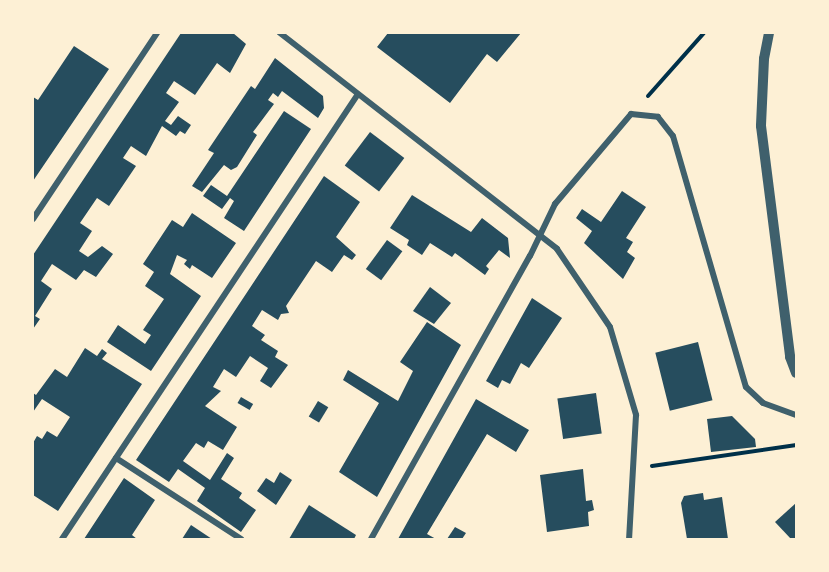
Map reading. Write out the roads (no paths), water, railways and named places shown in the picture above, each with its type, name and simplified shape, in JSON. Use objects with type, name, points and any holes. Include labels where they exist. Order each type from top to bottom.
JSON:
[{"type":"street","points":[[33,219],[157,33]]},
{"type":"street","points":[[280,33],[542,235],[557,249],[610,327],[636,415],[629,539]]},
{"type":"street","points":[[769,33],[764,59],[762,126],[790,357],[796,373]]},
{"type":"street","points":[[62,539],[358,94]]},
{"type":"street","points":[[371,539],[542,235],[555,204],[631,114],[658,117],[673,136],[746,387],[763,403],[796,415]]},
{"type":"street","points":[[116,458],[241,539]]}]
